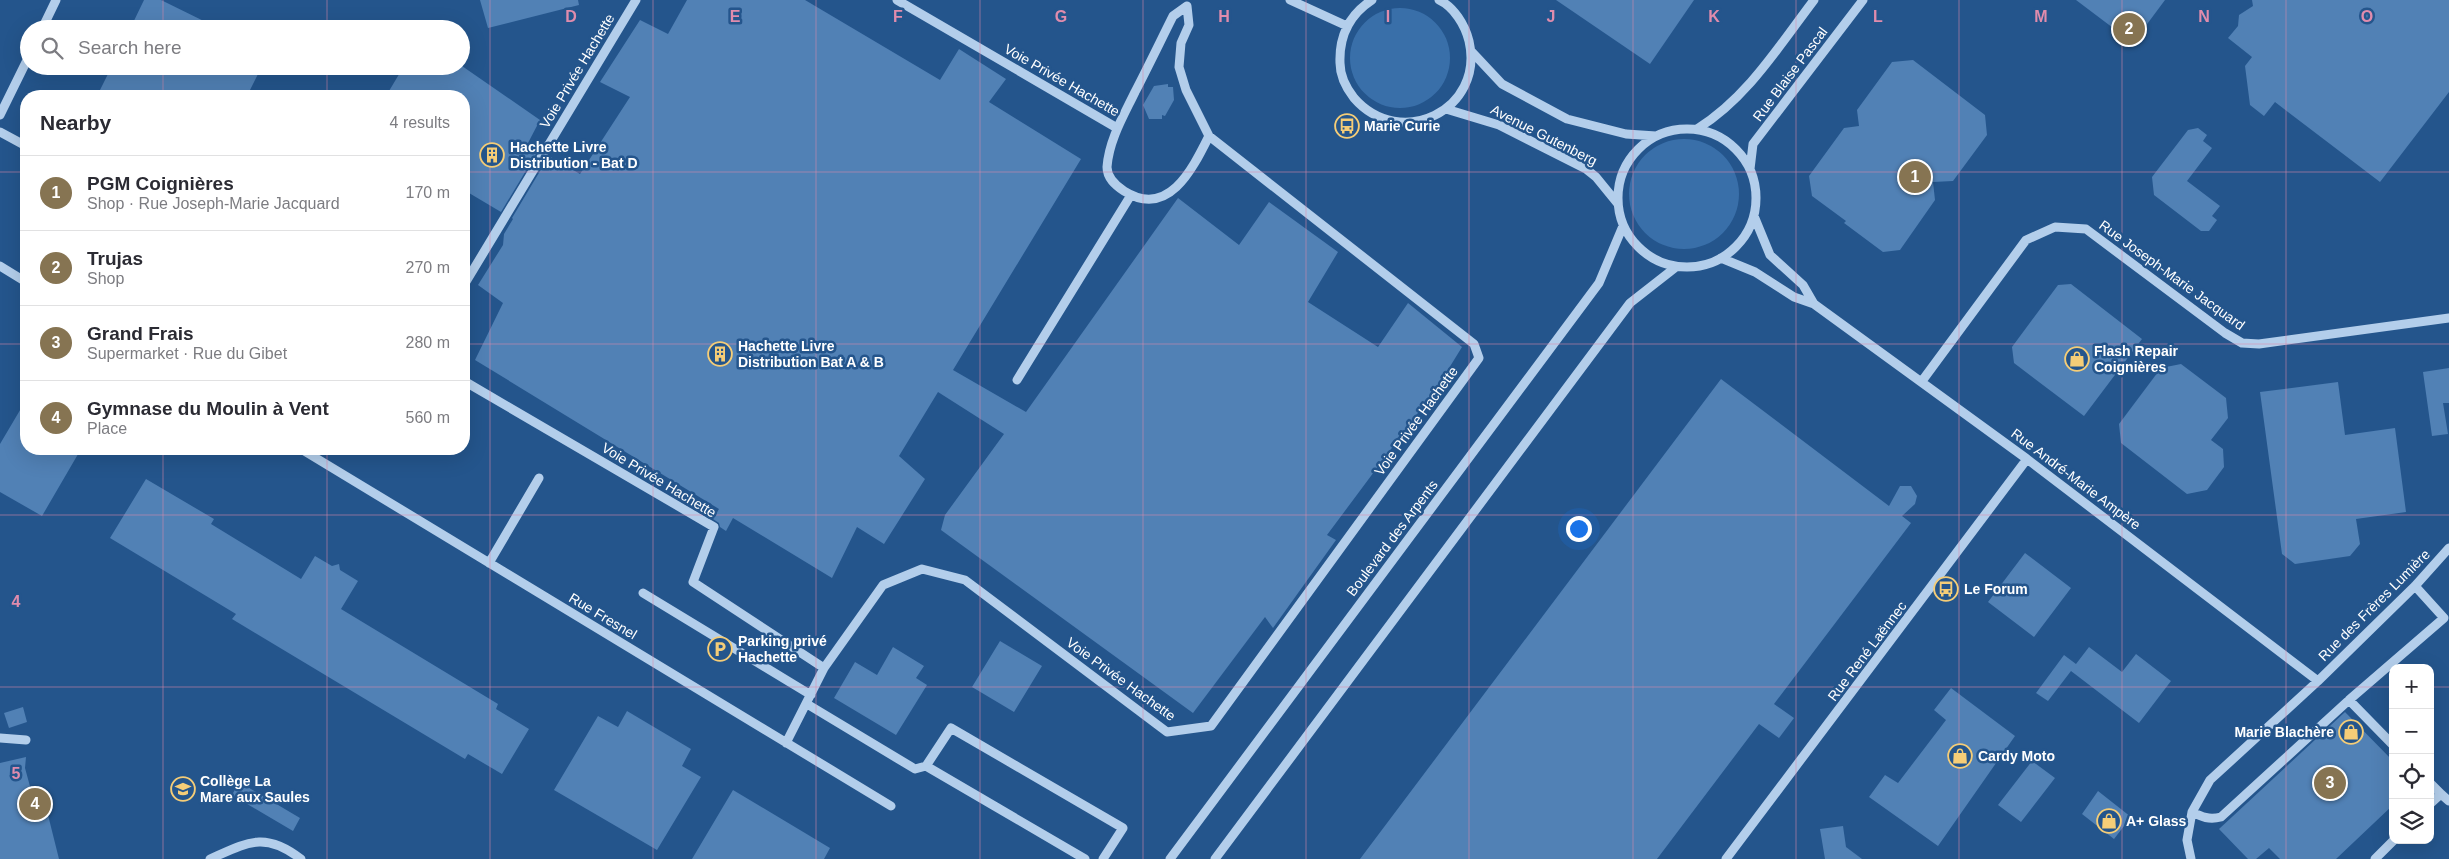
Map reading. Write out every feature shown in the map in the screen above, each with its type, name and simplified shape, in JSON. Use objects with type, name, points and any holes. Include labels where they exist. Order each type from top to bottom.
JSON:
[{"type":"street","points":[[46,20],[56,0]]},
{"type":"street","name":"Voie Privée Hachette","points":[[470,275],[636,0]]},
{"type":"street","name":"Voie Privée Hachette","points":[[897,0],[1117,128],[1173,16],[1188,3]]},
{"type":"street","points":[[1290,0],[1346,26]]},
{"type":"street","points":[[1372,0],[1360,8],[1346,26],[1339,47],[1340,69],[1348,90],[1363,107],[1382,119],[1404,123],[1426,119],[1446,109],[1461,92],[1470,71],[1472,52],[1467,33],[1458,16],[1442,1]]},
{"type":"street","name":"Rue Blaise Pascal","points":[[1697,129],[1719,116],[1746,89],[1814,0]]},
{"type":"street","name":"Rue Blaise Pascal","points":[[1750,169],[1753,144],[1863,0]]},
{"type":"street","name":"Voie Privée Hachette","points":[[470,385],[714,527],[693,582],[824,668],[883,585],[922,569],[965,580],[1167,732],[1211,726],[1478,358],[1474,344],[1209,136],[1186,90],[1179,67],[1181,43],[1189,25],[1188,3]]},
{"type":"street","name":"Avenue Gutenberg","points":[[1472,52],[1502,84],[1567,119],[1626,134],[1656,136]]},
{"type":"street","points":[[0,115],[20,74]]},
{"type":"street","name":"Avenue Gutenberg","points":[[1446,109],[1499,125],[1586,169],[1596,177],[1618,204]]},
{"type":"street","points":[[1117,128],[1107,169],[1110,179],[1131,196],[1153,200],[1171,192],[1186,178],[1209,136]]},
{"type":"street","points":[[1679,129],[1697,129],[1717,135],[1736,149],[1750,169],[1757,200],[1754,216],[1746,235],[1735,249],[1721,258],[1699,266],[1676,267],[1663,264],[1648,256],[1634,244],[1623,226],[1618,204],[1621,176],[1630,158],[1642,145],[1656,136],[1679,129]]},
{"type":"street","points":[[0,132],[20,143]]},
{"type":"street","points":[[1017,380],[1131,196]]},
{"type":"street","points":[[1754,216],[1770,255],[1802,284],[1814,304]]},
{"type":"street","name":"Boulevard des Arpents","points":[[1170,859],[1599,283],[1623,226]]},
{"type":"street","name":"Rue Joseph-Marie Jacquard","points":[[1922,381],[2026,240],[2054,226],[2086,229],[2225,333],[2242,343],[2259,344],[2449,318]]},
{"type":"street","points":[[1721,258],[1755,272],[1794,297],[1814,304]]},
{"type":"street","points":[[0,266],[20,278]]},
{"type":"street","points":[[1215,859],[1630,304],[1676,267]]},
{"type":"street","name":"Rue André-Marie Ampère","points":[[1814,304],[2028,459],[2318,681]]},
{"type":"street","name":"Rue Fresnel","points":[[310,455],[891,806]]},
{"type":"street","name":"Rue René Laënnec","points":[[1726,859],[2028,459]]},
{"type":"street","points":[[489,563],[539,478]]},
{"type":"street","name":"Rue des Frères Lumière","points":[[2191,859],[2187,840],[2192,812],[2210,780],[2318,681],[2415,586],[2449,548]]},
{"type":"street","points":[[2192,812],[2212,820],[2221,818],[2349,700],[2446,620],[2415,586]]},
{"type":"street","points":[[643,593],[811,695]]},
{"type":"street","points":[[786,743],[824,668]]},
{"type":"street","points":[[2349,700],[2389,741]]},
{"type":"street","points":[[807,704],[915,769],[926,766],[951,728],[1123,828],[1103,859]]},
{"type":"street","points":[[0,738],[26,740]]},
{"type":"street","points":[[926,766],[1085,859]]},
{"type":"street","points":[[2434,787],[2449,801]]},
{"type":"street","points":[[2434,800],[2441,794]]},
{"type":"street","points":[[210,859],[246,843],[272,842],[286,848],[301,859]]},
{"type":"street","points":[[2375,859],[2390,844]]},
{"type":"shaded area","points":[[1400,8],[1419,11],[1436,22],[1447,39],[1450,58],[1447,77],[1436,94],[1419,105],[1400,108],[1381,105],[1364,94],[1353,77],[1350,58],[1353,39],[1364,22],[1381,11]]},
{"type":"shaded area","points":[[1684,139],[1705,143],[1723,155],[1735,173],[1739,194],[1735,215],[1723,233],[1705,245],[1684,249],[1663,245],[1645,233],[1633,215],[1629,194],[1633,173],[1645,155],[1663,143]]},
{"type":"building","points":[[144,0],[161,0],[202,20],[134,20]]},
{"type":"building","points":[[480,0],[578,0],[579,5],[488,28]]},
{"type":"building","name":"Hachette Livre Distribution Bat A & B","points":[[687,0],[805,0],[940,80],[959,49],[1006,79],[989,102],[1081,159],[953,370],[1026,412],[1178,198],[1239,245],[1269,202],[1338,252],[1308,302],[1378,347],[1408,303],[1462,347],[1438,386],[1327,535],[1336,540],[1273,628],[1265,617],[1193,713],[941,530],[945,515],[1004,434],[938,392],[899,456],[925,479],[884,544],[857,527],[832,578],[733,518],[726,531],[713,519],[719,509],[475,360],[503,303],[478,285],[503,245],[504,234],[512,218],[549,156],[580,174],[630,97],[600,82],[640,20],[668,34]]},
{"type":"building","points":[[1556,0],[1694,0],[1650,64]]},
{"type":"building","points":[[2076,0],[2165,0],[2133,43]]},
{"type":"building","points":[[2252,0],[2449,0],[2449,92],[2380,182],[2275,102],[2264,116],[2250,105],[2245,66],[2252,57],[2228,38],[2238,26],[2239,15],[2253,6]]},
{"type":"building","points":[[1913,60],[1985,115],[1987,135],[1953,181],[1933,182],[1935,200],[1900,250],[1883,252],[1812,196],[1809,176],[1844,128],[1859,126],[1857,110],[1892,62]]},
{"type":"building","name":"Hachette Livre Distribution - Bat D","points":[[470,72],[540,120],[528,143],[539,149],[501,212],[470,194],[470,90],[390,90],[399,75],[470,75]]},
{"type":"building","points":[[108,75],[258,75],[250,90],[100,90]]},
{"type":"building","points":[[1168,84],[1168,87],[1173,87],[1174,100],[1165,116],[1162,115],[1162,119],[1149,119],[1143,105],[1154,86]]},
{"type":"building","points":[[2198,128],[2207,135],[2203,141],[2212,148],[2187,181],[2220,206],[2212,216],[2217,220],[2209,231],[2201,231],[2154,195],[2152,177],[2188,130]]},
{"type":"building","points":[[2071,284],[2142,339],[2084,416],[2014,363],[2012,347],[2058,285]]},
{"type":"building","points":[[2181,364],[2226,398],[2228,418],[2211,440],[2223,449],[2224,467],[2207,490],[2187,494],[2121,443],[2119,424],[2161,368]]},
{"type":"building","points":[[2449,368],[2449,403],[2443,403],[2448,434],[2432,436],[2423,372]]},
{"type":"building","points":[[1721,379],[1889,506],[1900,486],[1911,486],[1917,496],[1915,504],[1902,516],[1911,523],[1774,704],[1794,718],[1779,738],[1759,724],[1657,859],[1360,859]]},
{"type":"building","points":[[2338,382],[2345,435],[2395,428],[2406,512],[2356,519],[2360,544],[2350,556],[2295,564],[2282,554],[2260,392]]},
{"type":"building","points":[[20,410],[20,455],[78,455],[42,516],[0,492],[0,444]]},
{"type":"building","points":[[146,479],[214,519],[211,524],[301,579],[315,556],[332,566],[339,564],[340,570],[358,581],[341,609],[498,704],[496,709],[529,729],[502,774],[468,754],[465,759],[232,619],[236,614],[110,538]]},
{"type":"building","points":[[2025,553],[2071,588],[2034,637],[1988,602]]},
{"type":"building","points":[[1000,641],[1042,666],[1014,712],[972,687]]},
{"type":"building","points":[[893,647],[924,666],[916,678],[927,685],[896,735],[834,698],[855,662],[877,675]]},
{"type":"building","points":[[2089,647],[2122,672],[2136,654],[2171,681],[2139,723],[2071,671],[2048,701],[2036,693],[2064,655],[2076,664]]},
{"type":"building","name":"Cardy Moto","points":[[1951,688],[2015,736],[1938,846],[1869,797],[1885,775],[1898,783],[1946,720],[1934,710]]},
{"type":"building","points":[[23,707],[27,722],[9,728],[4,713]]},
{"type":"building","points":[[627,711],[691,749],[682,766],[701,777],[657,850],[554,790],[598,716],[618,727]]},
{"type":"building","points":[[2345,712],[2389,757],[2389,809],[2336,859],[2280,859],[2269,848],[2256,859],[2248,859],[2219,829]]},
{"type":"building","points":[[26,757],[25,768],[34,801],[44,799],[59,859],[0,859],[0,763]]},
{"type":"building","points":[[2032,761],[2055,778],[2021,822],[1998,805]]},
{"type":"building","points":[[239,782],[300,818],[293,831],[232,795]]},
{"type":"building","points":[[733,790],[830,848],[824,859],[692,859]]},
{"type":"building","points":[[2098,791],[2131,817],[2114,839],[2082,814]]},
{"type":"building","points":[[1843,826],[1846,847],[1862,859],[1825,859],[1820,829]]},
{"type":"place","name":"Trujas","points":[[2129,29]]},
{"type":"place","name":"Marie Curie","points":[[1347,126]]},
{"type":"place","name":"Hachette Livre Distribution - Bat D","points":[[492,155]]},
{"type":"place","name":"PGM Coignières","points":[[1915,177]]},
{"type":"place","name":"Hachette Livre Distribution Bat A & B","points":[[720,354]]},
{"type":"place","name":"Flash Repair Coignières","points":[[2077,359]]},
{"type":"place","name":"Le Forum","points":[[1946,589]]},
{"type":"place","name":"Parking privé Hachette","points":[[720,649]]},
{"type":"place","name":"Marie Blachère","points":[[2351,732]]},
{"type":"place","name":"Cardy Moto","points":[[1960,756]]},
{"type":"place","name":"Grand Frais","points":[[2330,783]]},
{"type":"place","name":"Collège La Mare aux Saules","points":[[183,789]]},
{"type":"place","name":"Gymnase du Moulin à Vent","points":[[35,804]]},
{"type":"place","name":"A+ Glass","points":[[2109,821]]}]
